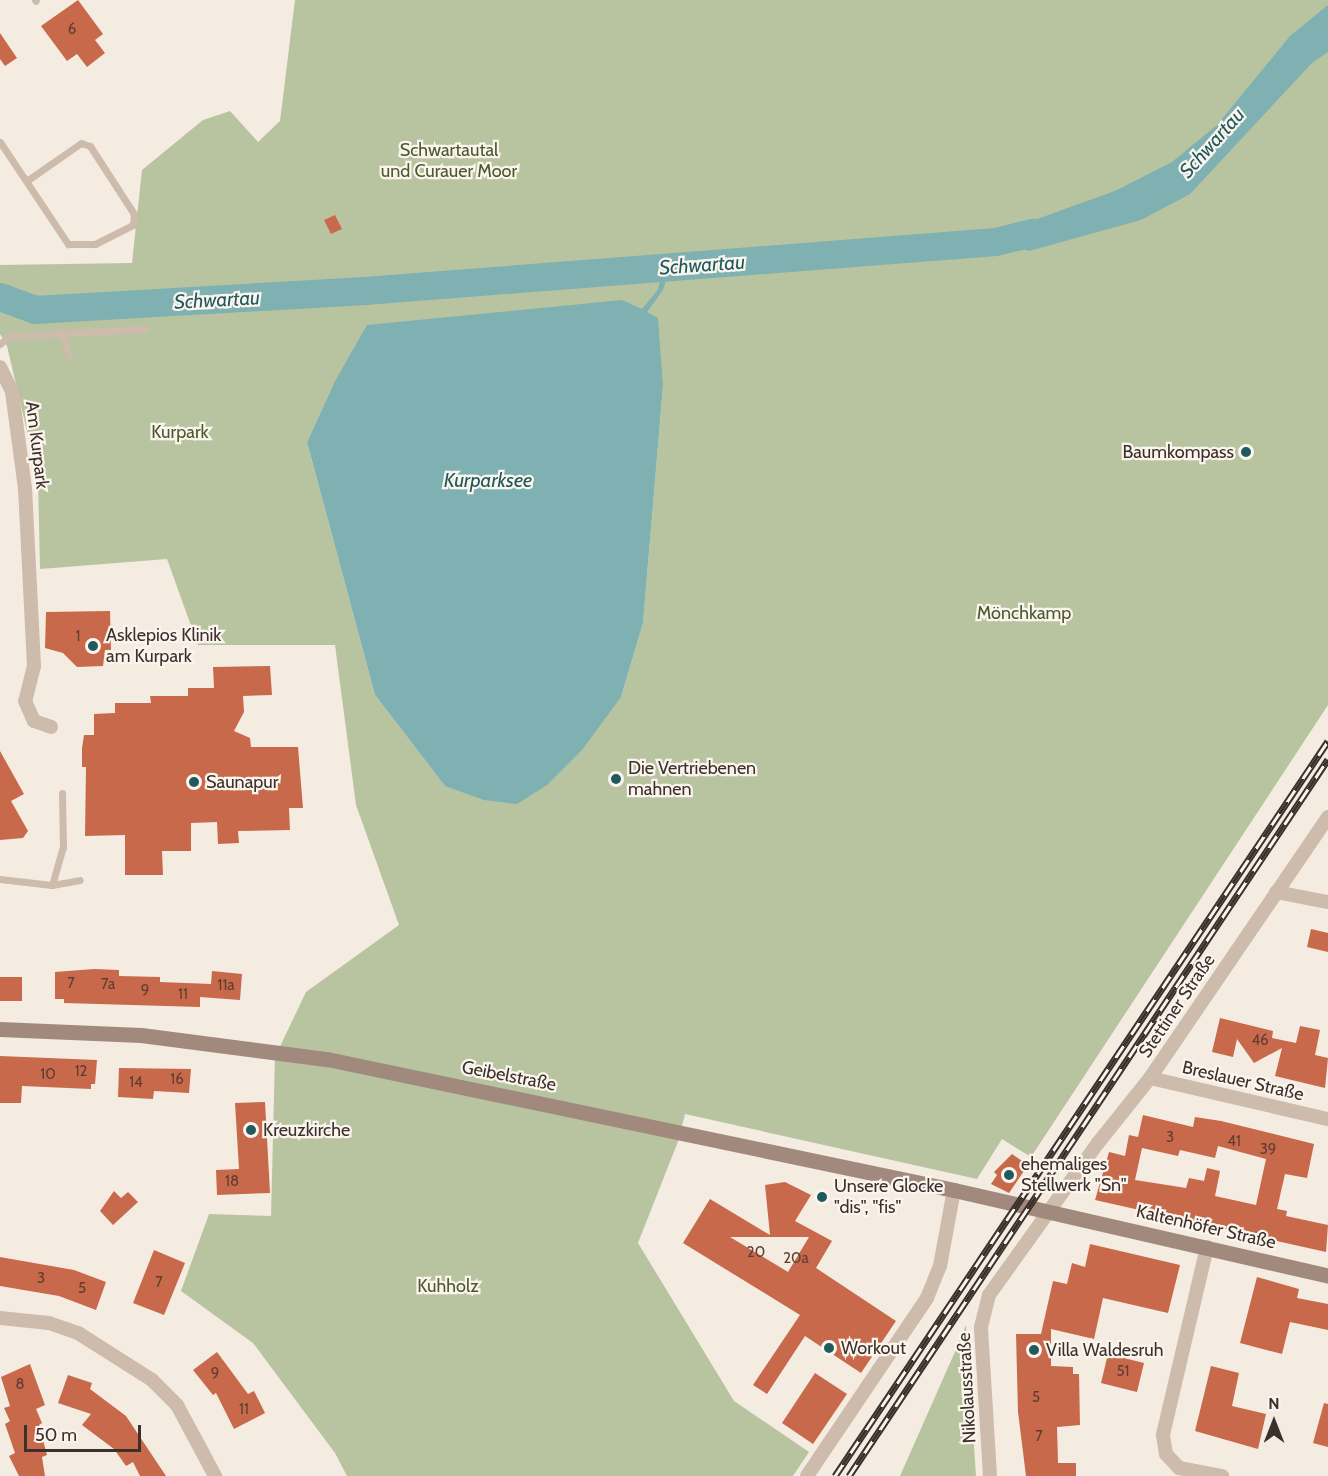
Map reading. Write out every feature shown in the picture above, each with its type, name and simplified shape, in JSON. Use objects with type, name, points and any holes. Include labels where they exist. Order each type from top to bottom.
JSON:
[{"type":"street","name":"Am Kurpark","points":[[0,367],[12,392],[25,488],[34,677],[25,701],[34,721],[51,727]]},
{"type":"street","name":"Stettiner Straße","points":[[1050,1212],[1098,1143],[1150,1078],[1328,817]]},
{"type":"street","points":[[1276,892],[1328,902]]},
{"type":"street","name":"Geibelstraße","points":[[0,1029],[141,1035],[305,1055],[1004,1202]]},
{"type":"street","name":"Breslauer Straße","points":[[1150,1078],[1328,1119]]},
{"type":"street","points":[[807,1476],[927,1298],[940,1266],[954,1190]]},
{"type":"street","name":"Kaltenhöfer Straße","points":[[1004,1202],[1328,1276]]},
{"type":"street","name":"Nikolausstraße","points":[[990,1476],[981,1327],[989,1295],[1050,1212]]},
{"type":"street","points":[[1207,1247],[1163,1435],[1166,1454],[1179,1468],[1222,1476]]},
{"type":"street","points":[[0,1318],[49,1323],[78,1333],[136,1368],[177,1405],[215,1476]]},
{"type":"lane","points":[[0,142],[28,180],[68,244],[95,244],[133,225],[134,214],[90,146],[81,143],[28,180]]},
{"type":"lane","points":[[0,344],[9,336],[60,331],[145,328]]},
{"type":"lane","points":[[60,331],[69,356]]},
{"type":"lane","points":[[52,885],[63,847],[62,793]]},
{"type":"lane","points":[[0,879],[52,885],[80,880]]},
{"type":"green space","points":[[295,0],[1328,0],[1328,705],[1031,1157],[1002,1139],[977,1179],[685,1114],[679,1139],[638,1243],[734,1401],[809,1452],[793,1476],[347,1476],[335,1453],[253,1343],[181,1291],[209,1214],[271,1216],[275,1057],[306,992],[399,925],[356,805],[335,645],[198,645],[167,559],[40,569],[38,478],[7,346],[0,334],[0,265],[132,263],[142,170],[203,120],[230,111],[258,142],[280,121]],"holes":[[[334,383],[663,386],[643,623],[621,697],[445,786],[375,695],[307,442]]]},
{"type":"green space","points":[[966,1325],[976,1476],[900,1476],[954,1354]]},
{"type":"water","points":[[1328,5],[1328,52],[1312,63],[1190,194],[1141,220],[1029,251],[996,242],[1026,223],[1115,191],[1172,162],[1217,125],[1290,36]]},
{"type":"water","name":"Kurparksee","points":[[665,267],[670,267],[663,290],[647,312],[658,318],[663,386],[643,623],[621,697],[582,750],[547,785],[517,804],[484,800],[445,786],[375,695],[307,442],[334,383],[367,325],[622,300],[642,309],[657,291]]},
{"type":"building","points":[[78,0],[103,34],[95,40],[105,53],[87,67],[77,54],[67,61],[41,26]]},
{"type":"building","points":[[0,33],[17,58],[5,66],[0,59]]},
{"type":"building","points":[[335,215],[342,229],[331,234],[324,220]]},
{"type":"building","points":[[110,611],[111,650],[105,650],[103,666],[77,667],[63,653],[45,648],[46,612]]},
{"type":"building","name":"Saunapur","points":[[270,666],[272,695],[243,696],[244,712],[234,731],[250,738],[251,747],[298,747],[303,808],[289,808],[290,830],[238,831],[239,843],[218,844],[217,822],[191,823],[191,851],[162,851],[163,875],[125,875],[125,835],[85,836],[86,767],[82,767],[82,748],[84,735],[94,735],[94,714],[115,713],[115,703],[151,703],[150,696],[188,696],[188,688],[214,688],[213,667]]},
{"type":"building","points":[[0,751],[24,794],[11,801],[28,831],[23,838],[0,840]]},
{"type":"building","points":[[1311,929],[1328,933],[1328,952],[1307,947]]},
{"type":"building","points":[[119,970],[119,976],[160,977],[160,982],[211,984],[212,971],[242,974],[240,1000],[200,997],[200,1007],[64,1003],[64,999],[55,999],[55,972]]},
{"type":"building","points":[[0,977],[22,977],[22,1001],[0,1001]]},
{"type":"building","points":[[1220,1018],[1273,1031],[1272,1038],[1296,1043],[1300,1026],[1320,1030],[1315,1055],[1328,1058],[1325,1088],[1275,1076],[1282,1048],[1254,1063],[1237,1039],[1233,1057],[1212,1052]]},
{"type":"building","points":[[0,1056],[97,1060],[95,1084],[91,1084],[91,1089],[22,1086],[21,1103],[0,1103]]},
{"type":"building","points":[[119,1068],[191,1069],[189,1093],[154,1091],[153,1099],[118,1097]]},
{"type":"building","points":[[265,1102],[270,1193],[217,1195],[216,1170],[239,1169],[235,1103]]},
{"type":"building","points":[[1143,1115],[1193,1127],[1195,1117],[1221,1121],[1314,1144],[1307,1178],[1285,1174],[1277,1209],[1287,1211],[1286,1216],[1328,1225],[1326,1252],[1095,1200],[1109,1152],[1125,1156],[1129,1135],[1138,1137]],"holes":[[[1218,1146],[1266,1159],[1256,1205],[1215,1196],[1220,1171],[1207,1168],[1204,1181],[1189,1178],[1186,1188],[1135,1180],[1142,1148],[1178,1156],[1180,1150],[1215,1158]]]},
{"type":"building","name":"ehemaliges Stellwerk \"Sn\"","points":[[1012,1154],[1028,1165],[1009,1193],[991,1184],[997,1175],[994,1172]]},
{"type":"building","points":[[785,1182],[811,1195],[795,1221],[832,1241],[816,1268],[896,1321],[861,1373],[805,1336],[767,1394],[753,1385],[800,1315],[683,1243],[710,1199],[770,1235],[765,1185]],"holes":[[[730,1237],[809,1237],[788,1272]]]},
{"type":"building","points":[[114,1191],[121,1198],[128,1192],[138,1202],[113,1225],[100,1211]]},
{"type":"building","points":[[1090,1244],[1180,1265],[1168,1313],[1103,1298],[1094,1339],[1051,1329],[1051,1366],[1073,1367],[1073,1374],[1079,1374],[1080,1425],[1057,1427],[1058,1463],[1076,1463],[1076,1476],[1026,1476],[1018,1412],[1016,1334],[1041,1334],[1053,1281],[1067,1284],[1072,1263],[1085,1267]]},
{"type":"building","points":[[154,1250],[185,1263],[164,1315],[133,1303]]},
{"type":"building","points":[[0,1257],[74,1270],[106,1282],[96,1310],[59,1296],[0,1286]]},
{"type":"building","points":[[1257,1277],[1299,1289],[1297,1298],[1328,1304],[1328,1330],[1290,1322],[1282,1354],[1240,1343]]},
{"type":"building","points":[[217,1352],[248,1394],[254,1391],[265,1413],[234,1429],[216,1393],[213,1395],[193,1370]]},
{"type":"building","points":[[1108,1354],[1144,1363],[1137,1392],[1101,1383]]},
{"type":"building","points":[[30,1364],[45,1405],[36,1409],[42,1423],[39,1425],[47,1455],[42,1457],[45,1476],[19,1476],[9,1456],[15,1453],[5,1424],[10,1421],[4,1408],[10,1406],[1,1377]]},
{"type":"building","points":[[1211,1366],[1239,1373],[1232,1406],[1266,1414],[1258,1449],[1195,1431]]},
{"type":"building","points":[[815,1373],[847,1394],[813,1444],[782,1423]]},
{"type":"building","points":[[68,1375],[92,1383],[90,1389],[126,1416],[166,1476],[140,1476],[133,1462],[126,1466],[114,1449],[82,1425],[91,1414],[58,1403]]},
{"type":"building","points":[[1324,1403],[1328,1404],[1328,1447],[1313,1443]]},
{"type":"waterway","name":"Schwartau","points":[[0,297],[35,310],[365,291],[996,242],[1033,233]]},
{"type":"railway","points":[[835,1476],[1328,741]]},
{"type":"railway","points":[[849,1476],[1328,759]]},
{"type":"place","name":"Baumkompass","points":[[1246,452]]},
{"type":"place","name":"Asklepios Klinik am Kurpark","points":[[93,646]]},
{"type":"place","name":"Die Vertriebenen mahnen","points":[[616,779]]},
{"type":"place","name":"Saunapur","points":[[194,782]]},
{"type":"place","name":"Kreuzkirche","points":[[251,1130]]},
{"type":"place","name":"ehemaliges Stellwerk \"Sn\"","points":[[1009,1175]]},
{"type":"place","name":"Unsere Glocke \"dis\", \"fis\"","points":[[822,1197]]},
{"type":"place","name":"Workout","points":[[829,1348]]},
{"type":"place","name":"Villa Waldesruh","points":[[1034,1350]]},
{"type":"park label","name":"Schwartautal und Curauer Moor","points":[[449,161]]},
{"type":"park label","name":"Kurpark","points":[[180,432]]},
{"type":"park label","name":"Mönchkamp","points":[[1024,613]]},
{"type":"park label","name":"Kuhholz","points":[[448,1286]]}]
